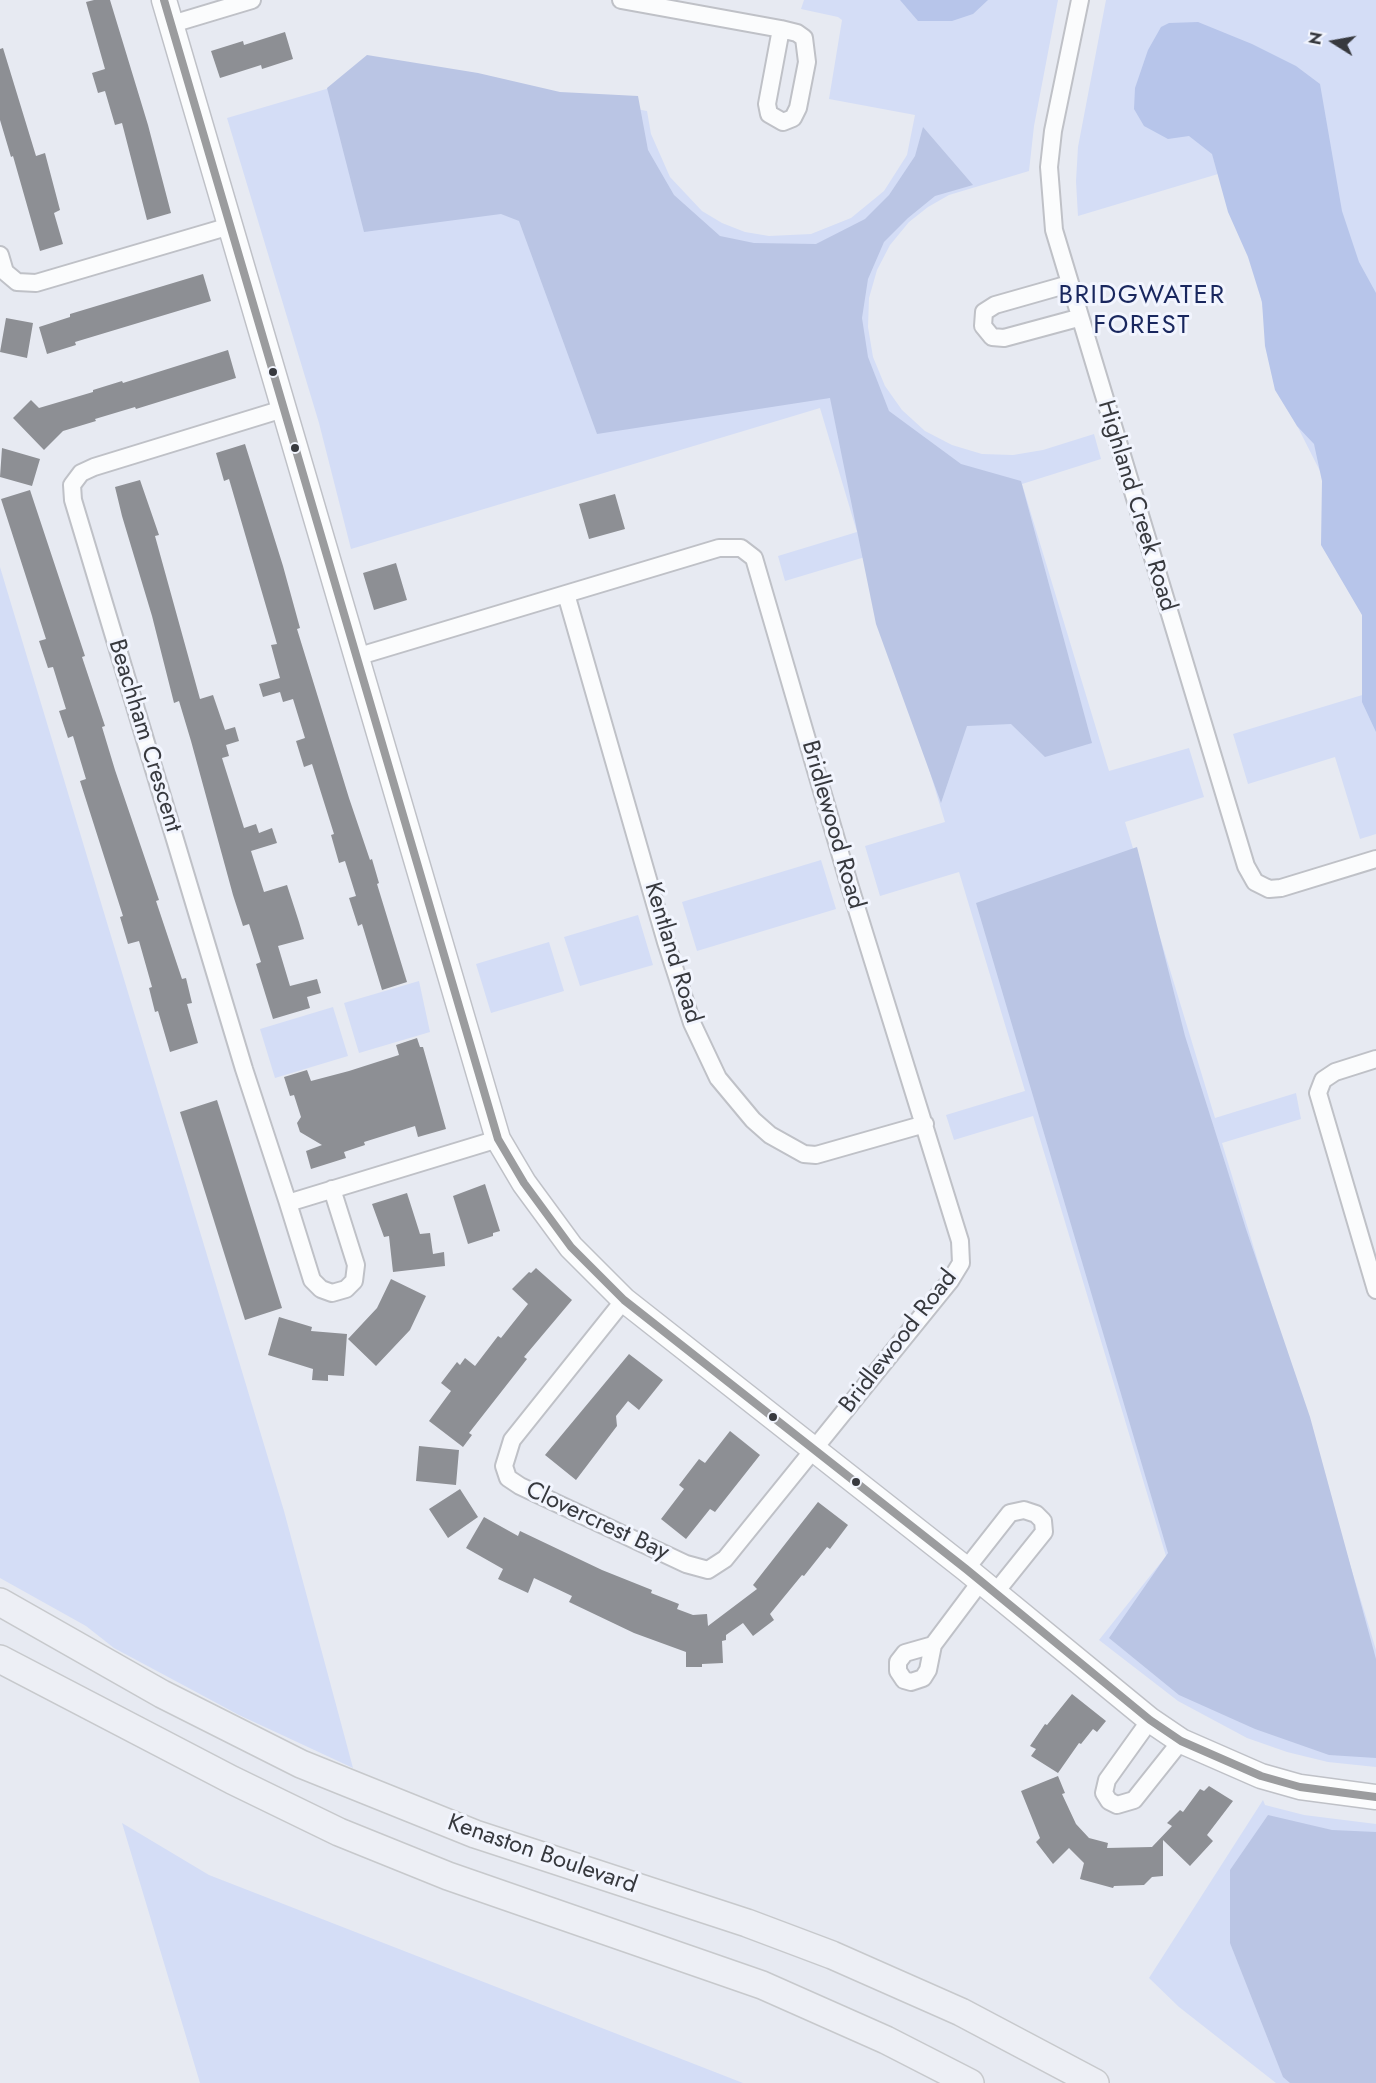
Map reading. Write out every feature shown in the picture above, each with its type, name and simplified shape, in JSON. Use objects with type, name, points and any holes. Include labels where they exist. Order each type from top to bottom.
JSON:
[{"type":"main road","name":"Kenaston Boulevard","points":[[0,1602],[173,1700],[312,1768],[475,1834],[747,1923],[832,1955],[971,2017],[1095,2083]]},
{"type":"main road","name":"Kenaston Boulevard","points":[[0,1659],[232,1780],[339,1832],[448,1876],[682,1955],[762,1986],[886,2040],[970,2083]]},
{"type":"street","points":[[164,0],[498,1138],[524,1183],[571,1247],[624,1300],[981,1581],[1150,1720],[1181,1741],[1261,1776],[1300,1787],[1376,1797]]},
{"type":"street","points":[[172,24],[252,0]]},
{"type":"street","points":[[621,0],[781,29],[797,33],[804,38],[807,47],[798,108],[793,118],[783,122],[775,120],[769,114],[767,105],[781,29]]},
{"type":"street","name":"Highland Creek Road","points":[[1080,0],[1053,131],[1049,167],[1054,230],[1078,318],[1246,866],[1255,882],[1269,889],[1281,888],[1376,859]]},
{"type":"street","points":[[0,255],[5,272],[17,282],[36,283],[230,226]]},
{"type":"street","points":[[1069,284],[995,305],[984,312],[983,326],[992,337],[1004,338],[1078,318]]},
{"type":"street","name":"Beachham Crescent","points":[[283,409],[94,467],[81,473],[72,485],[77,512],[244,1069],[312,1280],[321,1289],[332,1293],[346,1289],[354,1281],[356,1265],[332,1189]]},
{"type":"street","name":"Bridlewood Road","points":[[356,657],[719,548],[741,548],[754,558],[850,887],[960,1240],[961,1263],[950,1281],[814,1450]]},
{"type":"street","name":"Kentland Road","points":[[566,594],[669,952],[692,1023],[718,1078],[753,1120],[770,1135],[804,1154],[816,1155],[925,1124]]},
{"type":"street","points":[[1376,1059],[1335,1072],[1323,1080],[1318,1093],[1376,1290]]},
{"type":"street","points":[[288,1203],[498,1138]]},
{"type":"street","name":"Clovercrest Bay","points":[[624,1300],[512,1440],[504,1466],[508,1478],[686,1564],[708,1570],[725,1559],[814,1450]]},
{"type":"street","points":[[933,1645],[981,1581]]},
{"type":"street","points":[[1150,1720],[1107,1780],[1104,1793],[1109,1801],[1117,1805],[1134,1800],[1181,1741]]},
{"type":"shaded area","points":[[804,0],[1058,0],[1034,126],[1029,171],[949,195],[928,207],[909,222],[890,245],[877,270],[869,298],[868,327],[873,357],[885,386],[902,410],[925,431],[952,445],[982,454],[1013,455],[1043,450],[1094,434],[1101,459],[1022,484],[1109,771],[1189,748],[1204,797],[1125,822],[1215,1118],[1296,1093],[1301,1119],[1222,1143],[1376,1650],[1376,1767],[1328,1762],[1287,1752],[1247,1738],[1178,1701],[1099,1640],[1166,1556],[1033,1116],[954,1140],[946,1115],[1025,1091],[959,872],[880,896],[865,846],[945,822],[865,557],[785,581],[778,556],[857,532],[820,408],[351,549],[319,423],[227,118],[357,80],[478,79],[647,111],[651,134],[670,177],[702,211],[722,223],[745,232],[769,236],[811,234],[851,218],[884,191],[907,155],[915,115],[829,99],[842,20],[838,17],[801,9]]},
{"type":"shaded area","points":[[900,0],[988,0],[973,14],[952,21],[918,21]]},
{"type":"shaded area","points":[[1106,0],[1376,0],[1376,834],[1360,839],[1335,757],[1248,784],[1233,734],[1369,693],[1364,621],[1325,496],[1321,473],[1278,388],[1258,283],[1218,174],[1078,216],[1076,181],[1078,147]]},
{"type":"shaded area","points":[[1198,22],[1252,44],[1296,66],[1320,84],[1342,211],[1359,262],[1376,293],[1376,732],[1362,702],[1362,615],[1321,545],[1322,481],[1314,444],[1297,426],[1275,390],[1265,346],[1262,302],[1248,257],[1228,212],[1212,154],[1189,136],[1168,139],[1144,126],[1134,109],[1135,88],[1148,50],[1161,27],[1169,23]]},
{"type":"shaded area","points":[[367,55],[478,73],[560,92],[638,96],[648,150],[674,195],[720,236],[754,243],[816,244],[865,219],[889,195],[915,156],[923,127],[973,185],[935,196],[884,242],[868,279],[862,318],[868,357],[889,411],[961,464],[1021,481],[1092,743],[1045,757],[1011,724],[967,726],[941,803],[876,624],[830,398],[597,434],[519,221],[501,214],[364,232],[327,88]]},
{"type":"shaded area","points":[[0,567],[284,1511],[353,1768],[239,1715],[114,1648],[86,1626],[0,1578]]},
{"type":"shaded area","points":[[1137,847],[1185,1036],[1246,1229],[1310,1417],[1376,1659],[1376,1758],[1329,1755],[1255,1729],[1179,1695],[1109,1638],[1168,1553],[976,903]]},
{"type":"shaded area","points":[[821,860],[836,909],[697,951],[682,902]]},
{"type":"shaded area","points":[[638,915],[653,965],[580,986],[564,937]]},
{"type":"shaded area","points":[[549,942],[564,991],[491,1013],[476,964]]},
{"type":"shaded area","points":[[419,981],[430,1032],[359,1053],[344,1003]]},
{"type":"shaded area","points":[[333,1007],[348,1056],[275,1078],[260,1029]]},
{"type":"shaded area","points":[[1263,1800],[1265,1805],[1304,1815],[1376,1824],[1376,2083],[1276,2083],[1179,2007],[1149,1978]]},
{"type":"shaded area","points":[[1268,1815],[1332,1830],[1376,1832],[1376,2083],[1290,2083],[1283,2077],[1230,1943],[1230,1870]]},
{"type":"shaded area","points":[[122,1823],[209,1875],[743,2083],[200,2083]]},
{"type":"building","points":[[110,0],[148,125],[171,213],[147,220],[122,123],[115,125],[105,91],[98,93],[92,73],[105,69],[86,2]]},
{"type":"building","points":[[285,32],[293,59],[262,69],[261,65],[220,78],[211,51],[243,41],[244,45]]},
{"type":"building","points":[[3,48],[36,156],[45,153],[60,210],[54,213],[63,244],[40,251],[13,156],[11,157],[0,120],[0,49]]},
{"type":"building","points":[[203,274],[211,301],[75,342],[76,345],[47,354],[39,327],[70,317],[70,314]]},
{"type":"building","points":[[6,318],[33,323],[27,358],[0,352]]},
{"type":"building","points":[[228,350],[236,378],[136,409],[135,407],[95,419],[96,421],[63,431],[44,450],[13,418],[31,400],[39,408]]},
{"type":"building","points":[[245,444],[283,566],[300,628],[297,629],[349,798],[370,860],[372,859],[379,883],[377,884],[407,982],[382,990],[362,924],[358,926],[349,898],[356,896],[345,861],[339,863],[331,835],[334,834],[312,764],[304,767],[296,741],[305,738],[293,699],[283,702],[280,692],[263,697],[259,684],[280,678],[271,645],[277,644],[229,479],[224,481],[216,453]]},
{"type":"building","points":[[2,448],[40,459],[32,486],[0,477]]},
{"type":"building","points":[[140,480],[159,535],[155,536],[200,699],[213,695],[225,730],[235,727],[239,741],[226,745],[229,756],[222,758],[244,828],[256,824],[259,833],[272,828],[277,843],[251,851],[264,892],[287,885],[304,939],[278,946],[290,986],[317,979],[321,993],[307,997],[310,1008],[273,1019],[256,964],[261,962],[249,924],[243,926],[233,895],[191,741],[179,701],[174,703],[152,616],[122,516],[115,487]]},
{"type":"building","points":[[30,490],[85,656],[82,657],[105,726],[102,727],[159,900],[156,901],[182,979],[186,978],[192,1003],[187,1004],[198,1043],[170,1052],[158,1011],[155,1012],[149,988],[152,987],[139,941],[128,944],[120,917],[123,916],[80,781],[86,779],[73,736],[68,738],[59,711],[66,709],[53,667],[48,668],[39,641],[46,639],[1,499]]},
{"type":"building","points":[[615,494],[625,529],[589,539],[579,504]]},
{"type":"building","points":[[396,563],[407,600],[374,610],[363,573]]},
{"type":"building","points":[[417,1038],[420,1047],[423,1047],[446,1129],[418,1137],[415,1126],[364,1142],[365,1145],[344,1152],[346,1158],[311,1169],[306,1151],[322,1145],[300,1132],[297,1123],[301,1117],[294,1095],[290,1096],[284,1077],[307,1070],[311,1081],[349,1071],[399,1055],[396,1045]]},
{"type":"building","points":[[217,1100],[282,1308],[245,1320],[180,1112]]},
{"type":"building","points":[[485,1184],[500,1231],[493,1233],[493,1236],[468,1244],[453,1196]]},
{"type":"building","points":[[407,1193],[420,1234],[430,1233],[433,1254],[444,1252],[445,1266],[393,1272],[389,1236],[384,1237],[372,1204]]},
{"type":"building","points":[[536,1268],[572,1300],[524,1357],[527,1359],[469,1433],[472,1435],[463,1447],[429,1421],[451,1391],[441,1383],[457,1362],[460,1365],[465,1358],[475,1366],[498,1336],[501,1338],[528,1304],[512,1289]]},
{"type":"building","points":[[391,1279],[426,1296],[410,1330],[376,1366],[348,1339],[377,1308]]},
{"type":"building","points":[[279,1317],[312,1327],[311,1331],[347,1334],[344,1376],[328,1375],[328,1381],[312,1380],[313,1369],[268,1355]]},
{"type":"building","points":[[629,1354],[663,1380],[639,1410],[628,1401],[616,1416],[617,1426],[576,1480],[545,1455]]},
{"type":"building","points":[[730,1431],[760,1455],[715,1512],[710,1509],[686,1539],[661,1519],[684,1489],[679,1485],[699,1459],[705,1463]]},
{"type":"building","points":[[419,1446],[459,1450],[456,1485],[416,1481]]},
{"type":"building","points":[[460,1489],[478,1517],[448,1538],[429,1509]]},
{"type":"building","points":[[818,1502],[848,1525],[830,1549],[827,1547],[770,1614],[774,1620],[753,1636],[743,1623],[726,1635],[726,1640],[722,1641],[723,1663],[702,1664],[702,1667],[686,1667],[686,1652],[634,1633],[569,1602],[572,1596],[534,1578],[528,1593],[498,1579],[503,1569],[466,1548],[484,1517],[518,1536],[520,1531],[602,1570],[652,1590],[651,1593],[679,1604],[677,1609],[693,1615],[707,1614],[708,1626],[757,1589],[753,1585]]},
{"type":"building","points":[[1072,1694],[1106,1721],[1097,1732],[1093,1729],[1081,1744],[1079,1743],[1058,1773],[1031,1756],[1036,1749],[1030,1746],[1045,1724],[1047,1725]]},
{"type":"building","points":[[1058,1776],[1065,1793],[1062,1794],[1076,1824],[1089,1838],[1108,1843],[1107,1848],[1152,1847],[1172,1826],[1167,1823],[1180,1810],[1183,1812],[1200,1789],[1204,1791],[1209,1786],[1233,1801],[1207,1835],[1213,1841],[1190,1866],[1163,1840],[1163,1876],[1152,1877],[1144,1885],[1114,1886],[1113,1888],[1080,1879],[1084,1863],[1069,1848],[1053,1864],[1036,1842],[1040,1838],[1021,1791]]},
{"type":"transit line","points":[[164,0],[498,1139],[524,1183],[571,1247],[624,1300],[966,1569],[1150,1720],[1181,1741],[1261,1776],[1300,1787],[1376,1797]]},
{"type":"district","name":"BRIDGWATER FOREST","points":[[1142,312]]}]
